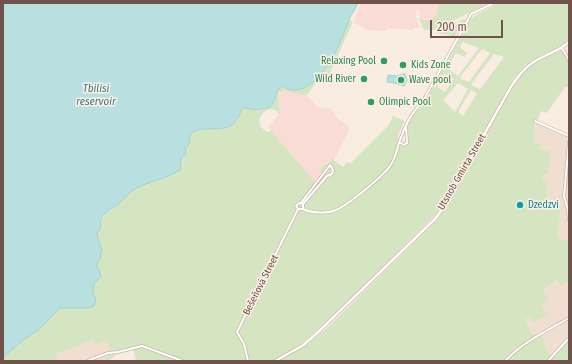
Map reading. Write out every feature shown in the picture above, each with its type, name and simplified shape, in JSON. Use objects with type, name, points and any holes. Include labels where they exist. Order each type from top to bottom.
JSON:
[{"type":"main road","name":"Utsnob Gmirta Street","points":[[275,361],[302,346],[315,335],[436,218],[512,84],[532,63],[562,48],[569,42]]},
{"type":"street","points":[[298,210],[302,208],[311,211],[330,212],[342,207],[372,183],[390,166],[395,158],[406,126],[414,110],[426,96],[471,14],[494,3]]},
{"type":"street","points":[[562,48],[569,60]]},
{"type":"street","points":[[535,121],[569,136]]},
{"type":"street","points":[[400,142],[404,145],[407,143],[406,126]]},
{"type":"street","points":[[569,142],[564,196],[569,220]]},
{"type":"street","points":[[302,204],[327,176],[332,174],[333,170],[330,165],[302,204],[302,208]]},
{"type":"street","name":"Bešeňová Street","points":[[248,361],[244,344],[237,332],[298,210],[297,205],[302,204]]},
{"type":"street","points":[[505,361],[530,340],[569,318]]},
{"type":"street","points":[[548,361],[569,338]]},
{"type":"street","points":[[87,361],[108,353],[142,346],[183,361]]},
{"type":"shaded area","points":[[361,3],[438,3],[438,10],[434,18],[424,21],[420,17],[419,10],[416,10],[416,17],[420,28],[413,28],[413,30],[387,28],[387,31],[367,30],[353,22]]},
{"type":"shaded area","points":[[278,91],[292,91],[292,93],[306,94],[317,106],[321,108],[331,108],[337,118],[349,126],[348,133],[334,160],[333,157],[328,166],[325,164],[322,168],[322,174],[315,182],[268,128],[278,115],[280,115]]},
{"type":"shaded area","points":[[535,122],[568,136],[563,196],[567,210],[569,239],[561,240],[557,236],[547,206],[548,181],[542,181],[543,174],[540,150],[534,143]]},
{"type":"shaded area","points":[[569,151],[569,202],[564,195]]},
{"type":"shaded area","points":[[556,280],[562,286],[569,280],[569,317],[534,336],[525,320],[529,317],[533,324],[543,317],[548,316],[540,305],[543,292]]},
{"type":"shaded area","points":[[568,321],[569,335],[552,354],[543,344],[545,342],[541,335]]},
{"type":"shaded area","points":[[106,339],[112,355],[97,361],[58,361],[55,354],[93,340]]},
{"type":"green space","points":[[438,3],[490,3],[434,30],[424,30],[419,19],[420,17],[422,20],[426,21],[433,19],[436,14]]},
{"type":"green space","points":[[499,3],[569,3],[569,39],[558,49],[526,64],[514,77],[439,211],[342,308],[301,344],[272,361],[186,361],[147,347],[181,361],[136,361],[133,349],[117,354],[109,361],[97,361],[112,355],[106,340],[95,344],[93,340],[56,354],[58,361],[3,361],[3,358],[27,338],[26,337],[41,327],[60,308],[96,298],[93,295],[94,283],[99,272],[99,269],[96,267],[101,256],[101,246],[97,232],[100,229],[104,215],[119,204],[130,192],[135,189],[146,183],[175,173],[186,154],[185,146],[188,146],[189,137],[193,132],[227,128],[238,120],[241,109],[244,107],[254,110],[267,109],[274,102],[278,91],[280,115],[276,110],[271,109],[266,111],[260,118],[262,128],[268,132],[271,131],[315,182],[322,174],[319,171],[325,164],[328,165],[333,157],[334,160],[343,167],[347,162],[351,163],[389,125],[393,116],[405,121],[398,135],[398,143],[405,147],[407,145],[409,121],[422,107],[471,18]],"holes":[[[462,42],[479,48],[458,76],[447,68],[456,53],[465,57],[467,53],[460,47]],[[482,49],[490,53],[469,82],[461,79],[460,77]],[[494,54],[504,57],[480,89],[471,84]],[[444,74],[454,79],[445,92],[437,87]],[[458,83],[468,89],[455,112],[443,100]],[[471,90],[477,93],[463,116],[458,112]]]},
{"type":"green space","points":[[465,19],[465,21],[454,37],[435,33]]},
{"type":"green space","points":[[349,20],[353,22],[328,77],[322,74],[307,95],[292,93],[292,91],[278,91],[283,84],[289,90],[297,90],[305,88],[312,83],[329,62],[340,42]]},
{"type":"green space","points":[[562,50],[569,59],[569,87],[565,87],[547,113],[541,111],[538,120],[535,119],[534,143],[541,144],[540,150],[550,151],[548,174],[543,174],[542,181],[548,181],[547,206],[561,207],[557,236],[561,240],[569,239],[569,280],[562,286],[556,280],[543,291],[549,299],[540,305],[549,316],[543,317],[533,324],[529,317],[525,320],[534,336],[516,348],[503,361],[279,361],[304,347],[327,328],[437,220],[518,78],[532,65]]},
{"type":"green space","points":[[541,335],[545,342],[543,344],[553,356],[569,339],[569,361],[506,361],[513,354]]},
{"type":"water","name":"Tbilisi reservoir","points":[[3,3],[358,3],[335,53],[321,74],[313,82],[304,88],[294,90],[289,90],[282,86],[277,92],[271,106],[257,110],[244,107],[236,121],[230,126],[193,132],[189,137],[190,141],[188,146],[185,147],[186,154],[181,160],[180,170],[169,176],[135,189],[119,204],[106,212],[101,220],[100,230],[97,232],[102,250],[101,257],[96,267],[99,269],[101,277],[94,283],[93,295],[96,298],[94,306],[89,308],[60,308],[41,328],[3,358]]},
{"type":"water","name":"Wave pool","points":[[405,74],[407,80],[404,86],[387,82],[388,75],[396,76]]},
{"type":"place","name":"Relaxing Pool","points":[[384,61]]},
{"type":"place","name":"Kids Zone","points":[[403,65]]},
{"type":"place","name":"Wild River","points":[[364,79]]},
{"type":"place","name":"Wave pool","points":[[401,80]]},
{"type":"place","name":"Olimpic Pool","points":[[371,102]]},
{"type":"place","name":"Dzedzvi","points":[[520,205]]}]
